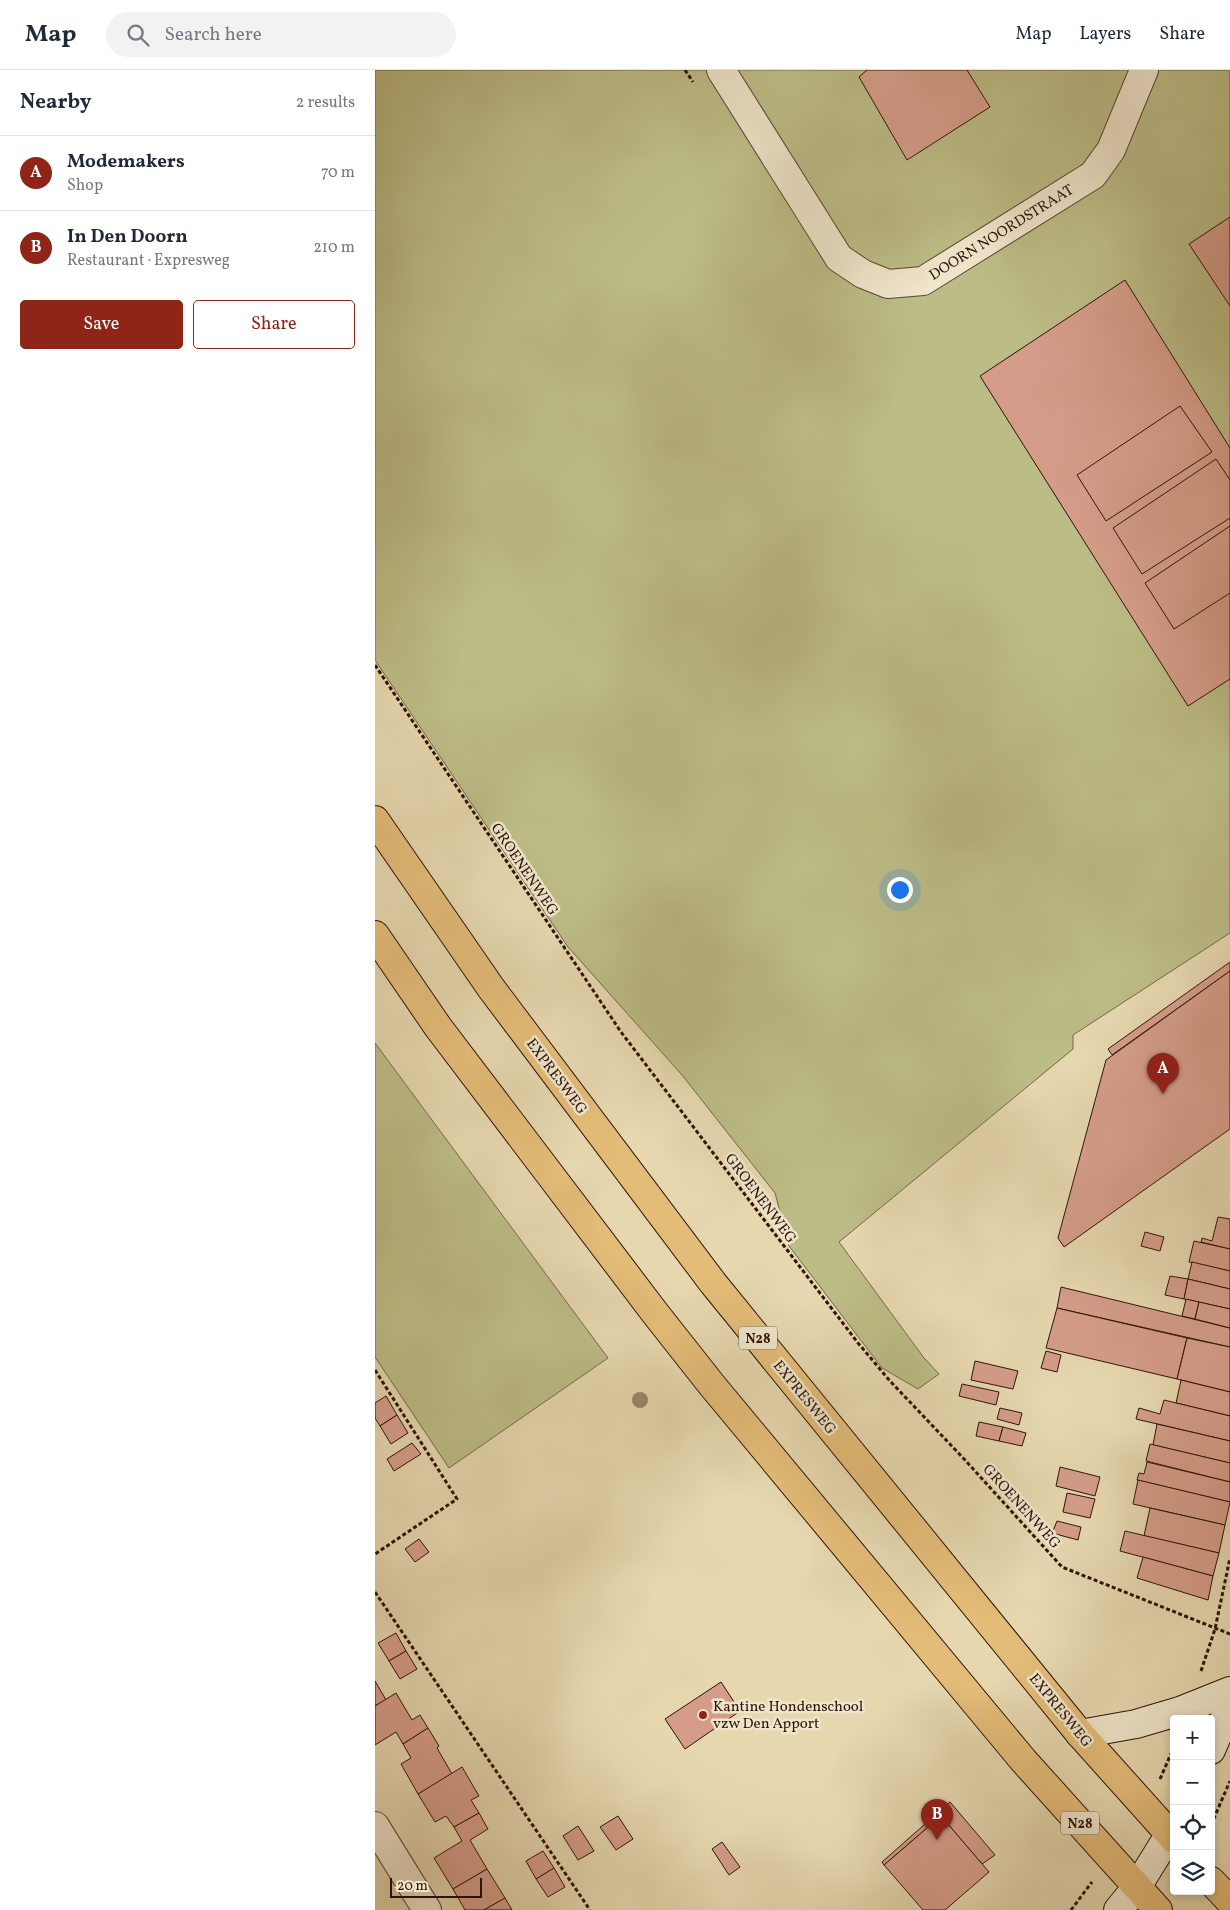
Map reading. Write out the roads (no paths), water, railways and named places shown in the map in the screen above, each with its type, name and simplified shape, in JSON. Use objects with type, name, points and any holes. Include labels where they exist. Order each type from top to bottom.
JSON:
[{"type":"highway","name":"EXPRESWEG","points":[[375,820],[491,988],[713,1283],[1080,1734],[1170,1831]]},
{"type":"highway","name":"N28","points":[[375,935],[438,1027],[706,1377],[1023,1760],[1158,1910]]},
{"type":"highway","points":[[1215,1885],[1230,1901]]},
{"type":"street","name":"DOORN NOORDSTRAAT","points":[[721,70],[839,258],[863,274],[888,284],[923,281],[1093,175],[1111,150],[1143,70]]},
{"type":"street","points":[[1080,1734],[1136,1724],[1189,1707],[1230,1691]]},
{"type":"street","points":[[1215,1741],[1230,1706]]},
{"type":"street","points":[[375,1826],[427,1910]]},
{"type":"street","points":[[1119,1910],[1170,1838]]},
{"type":"place","name":"Modemakers","points":[[1163,1094]]},
{"type":"place","name":"Kantine Hondenschool vzw Den Apport","points":[[703,1715]]},
{"type":"place","name":"In Den Doorn","points":[[937,1840]]}]
